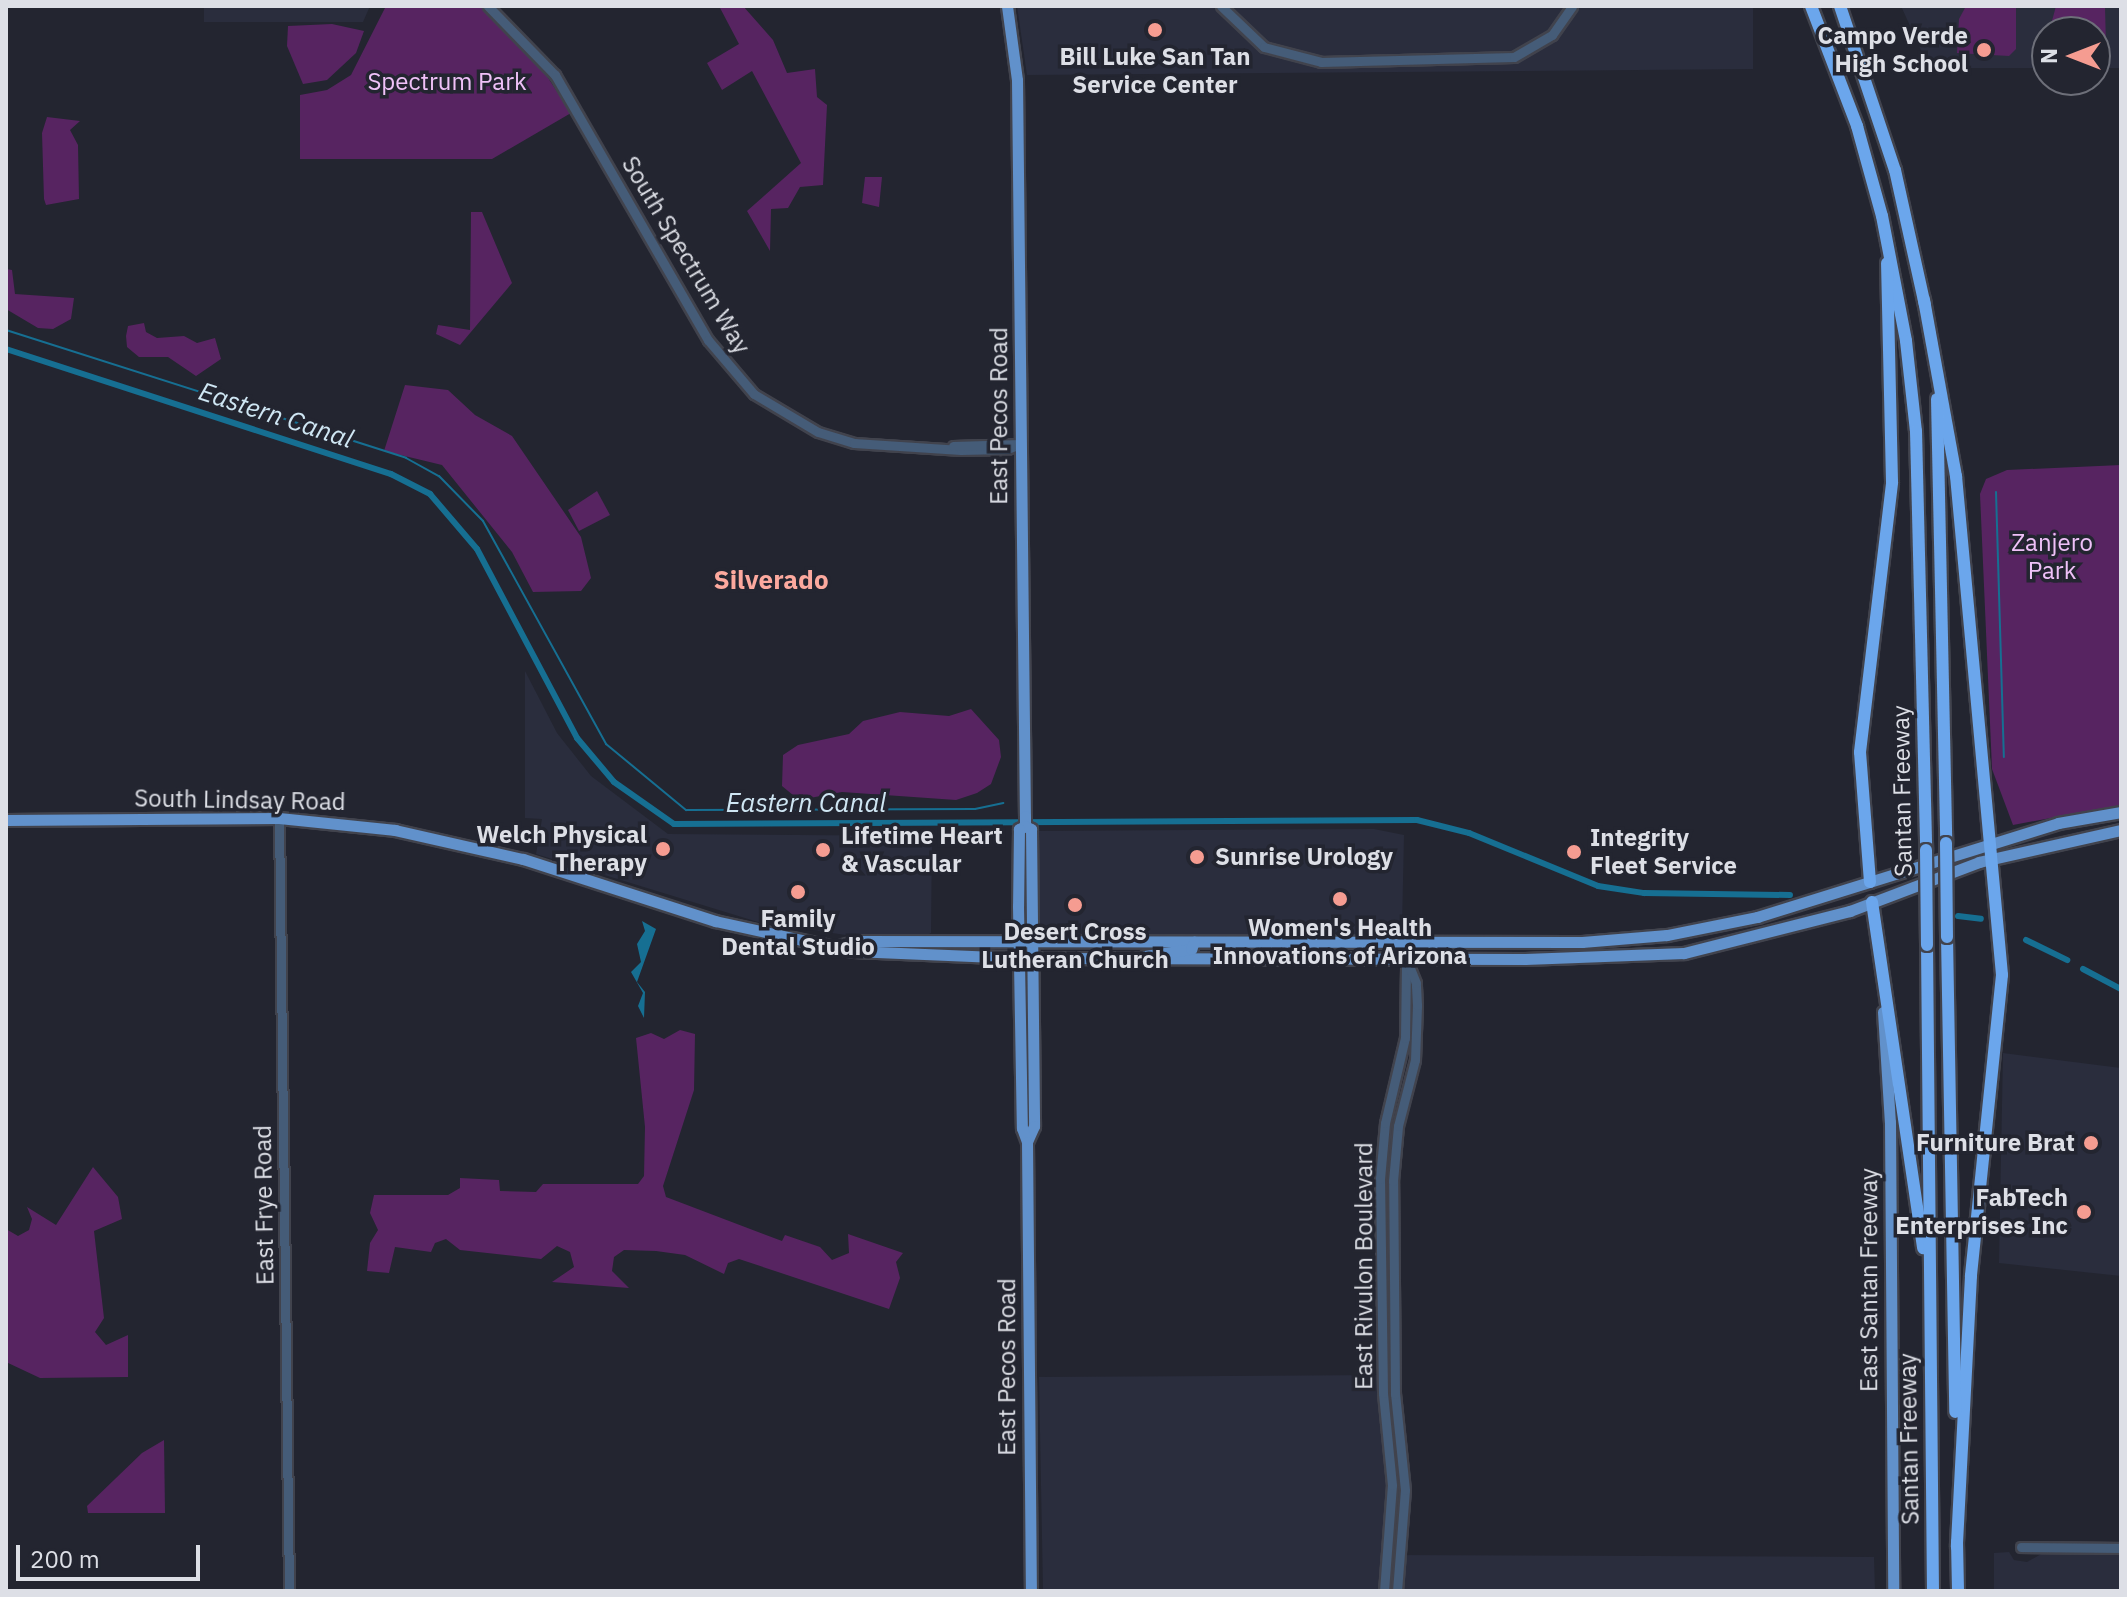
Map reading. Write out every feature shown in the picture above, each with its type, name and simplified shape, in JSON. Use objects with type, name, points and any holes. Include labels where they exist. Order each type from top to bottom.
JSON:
[{"type":"highway","name":"Santan Freeway","points":[[1811,6],[1857,126],[1882,216],[1896,278],[1916,431],[1926,850],[1933,1591]]},
{"type":"highway","name":"Santan Freeway","points":[[1840,6],[1895,170],[1924,300],[1940,443],[1958,1591]]},
{"type":"highway","points":[[1870,882],[1860,752],[1893,461],[1882,216]]},
{"type":"highway","points":[[1924,300],[1954,464],[1995,862],[2002,993],[1971,1276],[1957,1547]]},
{"type":"highway","points":[[1872,902],[1929,1290]]},
{"type":"main road","name":"East Pecos Road","points":[[1007,6],[1017,80],[1025,822],[1031,829],[1034,1126],[1027,1142]]},
{"type":"main road","name":"South Lindsay Road","points":[[842,945],[858,941],[1019,944],[1582,942],[1667,935],[1747,919],[1993,843],[2121,812]]},
{"type":"main road","name":"South Lindsay Road","points":[[6,820],[279,818],[395,830],[466,844],[715,921],[904,956],[1019,958],[1406,958],[1684,953],[1872,902],[1979,862],[1995,862],[2121,830]]},
{"type":"main road","name":"East Pecos Road","points":[[1025,822],[1019,829],[1019,958],[1022,1128],[1027,1142],[1031,1591]]},
{"type":"main road","points":[[1870,882],[1872,902]]},
{"type":"main road","points":[[1141,958],[1160,951],[1191,949],[1194,942]]},
{"type":"main road","name":"East Santan Freeway","points":[[1881,969],[1890,1122],[1893,1591]]},
{"type":"street","name":"South Spectrum Way","points":[[488,6],[545,63],[570,97],[708,340],[739,380],[785,415],[818,432],[883,446],[1021,444]]},
{"type":"street","points":[[1221,6],[1246,33],[1278,53],[1307,61],[1353,62],[1514,57],[1552,35],[1572,6]]},
{"type":"street","name":"East Frye Road","points":[[279,818],[289,1591]]},
{"type":"street","name":"East Rivulon Boulevard","points":[[1384,1591],[1392,1485],[1383,1393],[1380,1179],[1385,1123],[1405,1038],[1406,958]]},
{"type":"street","name":"East Rivulon Boulevard","points":[[1397,1591],[1405,1490],[1395,1394],[1393,1181],[1398,1126],[1415,1060],[1417,1005],[1416,983],[1406,958]]},
{"type":"street","points":[[2021,1547],[2121,1548]]},
{"type":"shaded area","points":[[204,6],[370,6],[363,22],[204,22]]},
{"type":"shaded area","points":[[1017,6],[1753,6],[1753,69],[1027,75]]},
{"type":"shaded area","name":"Campo Verde High School","points":[[1901,6],[2121,6],[2121,68],[2111,68],[2111,16],[2031,16],[2031,68],[1929,68]]},
{"type":"shaded area","points":[[525,671],[557,733],[591,776],[668,834],[932,836],[931,933],[919,940],[859,937],[758,922],[536,854],[542,819],[525,818]]},
{"type":"shaded area","points":[[1374,829],[1404,835],[1402,927],[1396,936],[1046,937],[1039,933],[1035,831]]},
{"type":"shaded area","points":[[2003,1053],[2121,1068],[2121,1276],[1999,1263]]},
{"type":"shaded area","points":[[1379,1375],[1388,1478],[1386,1555],[1874,1557],[1875,1591],[1043,1591],[1039,1377]]},
{"type":"shaded area","points":[[2009,1552],[2014,1560],[2027,1562],[2043,1553],[2121,1553],[2121,1591],[1994,1591],[1994,1553]]},
{"type":"green space","name":"Spectrum Park","points":[[386,6],[480,6],[539,64],[571,113],[492,159],[300,159],[300,95],[327,90],[351,75]]},
{"type":"green space","points":[[719,6],[743,6],[773,40],[787,73],[815,69],[817,97],[827,105],[823,185],[800,187],[788,208],[771,209],[770,251],[747,211],[801,163],[752,71],[722,90],[707,63],[739,44]]},
{"type":"green space","points":[[1966,6],[2016,6],[2016,49],[2009,56],[1957,53],[1959,19]]},
{"type":"green space","points":[[2056,6],[2105,6],[2105,16],[2053,16]]},
{"type":"green space","points":[[332,24],[364,31],[356,53],[327,80],[303,84],[287,46],[288,26]]},
{"type":"green space","points":[[47,117],[80,121],[70,130],[78,145],[79,199],[46,205],[42,133]]},
{"type":"green space","points":[[865,177],[882,177],[879,207],[862,203]]},
{"type":"green space","points":[[471,212],[482,212],[512,283],[460,345],[436,334],[438,325],[470,330]]},
{"type":"green space","points":[[6,269],[12,270],[15,294],[74,298],[71,319],[53,329],[38,328],[6,309]]},
{"type":"green space","points":[[144,323],[146,332],[157,338],[184,336],[197,343],[215,338],[221,359],[196,376],[168,357],[139,357],[127,347],[126,336],[128,326]]},
{"type":"green space","points":[[405,385],[448,390],[475,415],[512,436],[581,537],[591,578],[581,591],[533,592],[512,552],[442,465],[384,451]]},
{"type":"green space","name":"Zanjero Park","points":[[2121,465],[2121,805],[2013,825],[1992,769],[1980,494],[1986,479],[2007,470]]},
{"type":"green space","points":[[597,491],[610,515],[579,531],[568,510]]},
{"type":"green space","points":[[971,709],[999,740],[1001,757],[991,784],[977,793],[956,800],[842,792],[799,800],[782,786],[783,755],[798,745],[849,734],[863,721],[900,712],[949,716]]},
{"type":"green space","points":[[680,1030],[695,1034],[694,1090],[663,1186],[666,1197],[782,1241],[785,1235],[820,1247],[832,1260],[849,1253],[848,1234],[903,1253],[896,1262],[900,1278],[889,1309],[739,1259],[728,1263],[724,1274],[685,1255],[656,1251],[624,1250],[614,1257],[612,1271],[629,1288],[552,1282],[574,1267],[570,1252],[557,1246],[541,1259],[460,1250],[446,1239],[435,1243],[431,1252],[395,1247],[389,1273],[367,1271],[370,1243],[378,1230],[370,1213],[374,1195],[448,1195],[460,1188],[460,1178],[499,1180],[500,1191],[536,1192],[543,1184],[638,1184],[644,1176],[645,1127],[636,1038],[651,1033],[664,1039]]},
{"type":"green space","points":[[93,1167],[118,1197],[122,1219],[94,1231],[104,1318],[95,1332],[106,1345],[128,1335],[128,1377],[40,1378],[6,1362],[6,1229],[18,1236],[29,1230],[32,1219],[27,1207],[56,1225]]},
{"type":"green space","points":[[164,1440],[165,1513],[88,1513],[87,1506],[142,1453]]},
{"type":"water","points":[[642,921],[656,929],[637,982],[645,992],[644,1018],[638,1006],[643,993],[631,972],[641,962],[637,944],[645,931]]},
{"type":"waterway","points":[[6,330],[406,458],[439,476],[483,521],[606,744],[686,810],[975,809],[1003,803]]},
{"type":"waterway","name":"Eastern Canal","points":[[6,349],[391,474],[430,494],[477,549],[577,738],[614,782],[674,824],[1417,820],[1469,833],[1598,886],[1644,893],[1790,895]]},
{"type":"waterway","points":[[1996,492],[2004,757]]},
{"type":"waterway","name":"Eastern Canal","points":[[1958,916],[1981,919]]},
{"type":"waterway","name":"Eastern Canal","points":[[2026,940],[2067,960]]},
{"type":"waterway","name":"Eastern Canal","points":[[2083,969],[2121,989]]},
{"type":"place","name":"Bill Luke San Tan Service Center","points":[[1155,30]]},
{"type":"place","name":"Campo Verde High School","points":[[1984,50]]},
{"type":"place","name":"Welch Physical Therapy","points":[[663,849]]},
{"type":"place","name":"Lifetime Heart & Vascular","points":[[823,850]]},
{"type":"place","name":"Integrity Fleet Service","points":[[1574,852]]},
{"type":"place","name":"Sunrise Urology","points":[[1197,857]]},
{"type":"place","name":"Family Dental Studio","points":[[798,892]]},
{"type":"place","name":"Women's Health Innovations of Arizona","points":[[1340,899]]},
{"type":"place","name":"Desert Cross Lutheran Church","points":[[1075,905]]},
{"type":"place","name":"Furniture Brat","points":[[2091,1143]]},
{"type":"place","name":"FabTech Enterprises Inc","points":[[2084,1212]]},
{"type":"district","name":"Silverado","points":[[771,580]]}]
